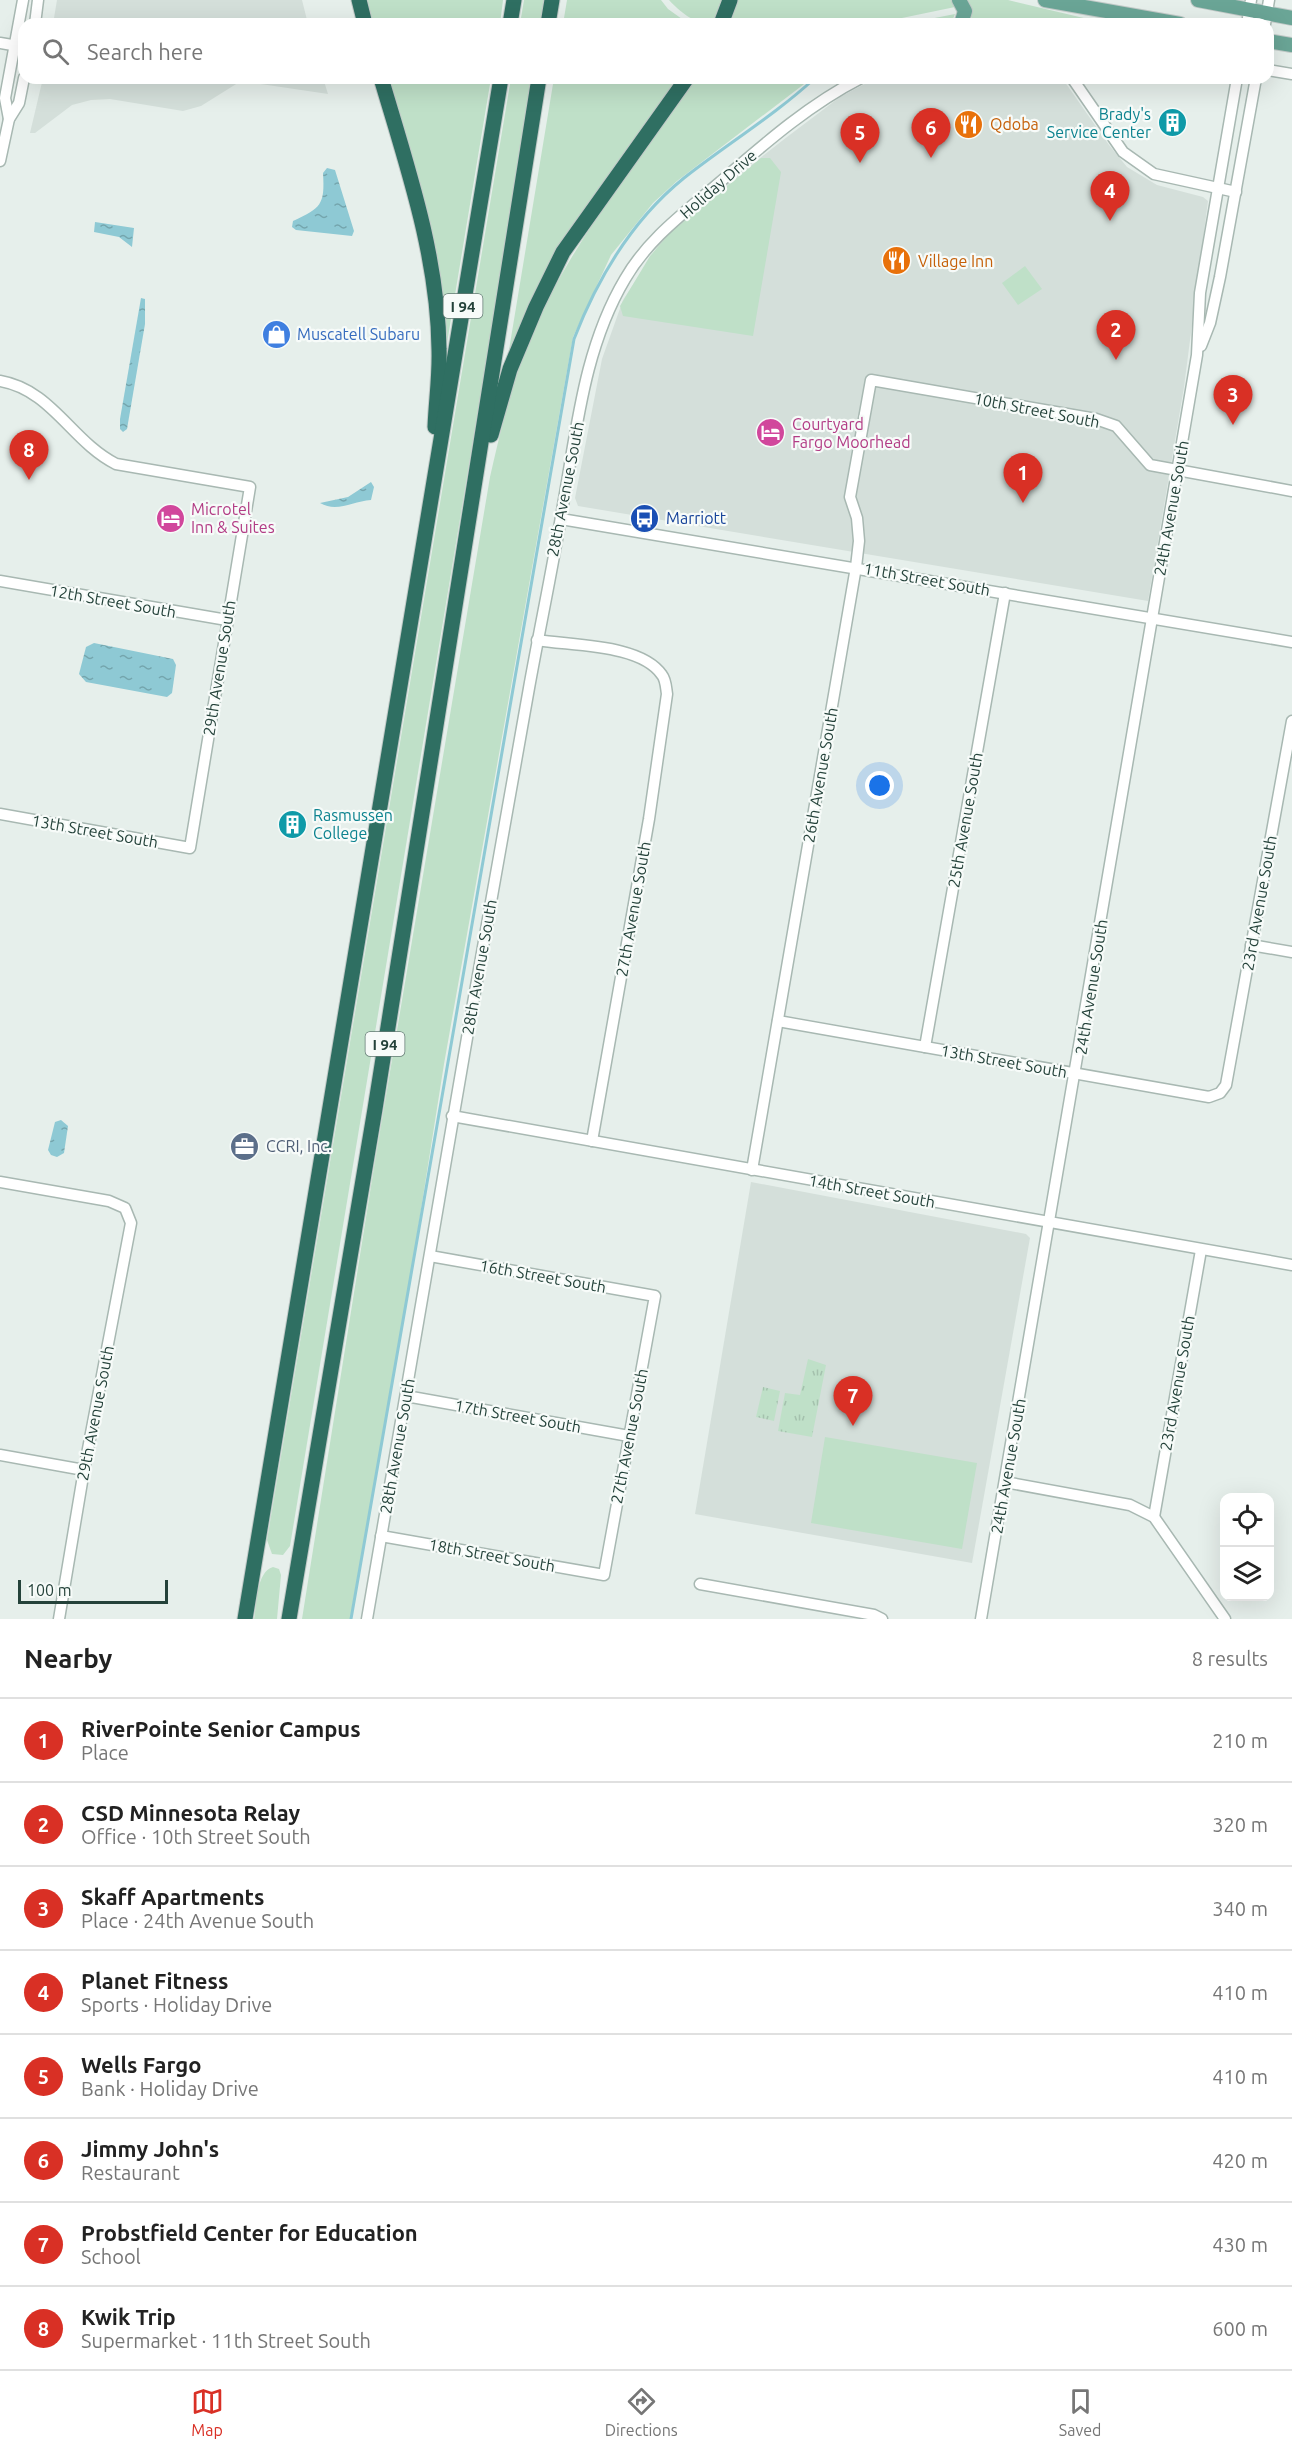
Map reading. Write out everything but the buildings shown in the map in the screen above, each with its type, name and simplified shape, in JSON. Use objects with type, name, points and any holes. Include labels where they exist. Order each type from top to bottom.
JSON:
[{"type":"highway","points":[[359,0],[364,18]]},
{"type":"highway","points":[[511,18],[514,0]]},
{"type":"highway","points":[[549,18],[552,0]]},
{"type":"highway","points":[[723,18],[730,0]]},
{"type":"highway","points":[[383,84],[425,234],[436,303],[439,350],[425,535]]},
{"type":"highway","name":"I 94","points":[[245,1619],[500,84]]},
{"type":"highway","name":"I 94","points":[[289,1619],[375,1109],[538,84]]},
{"type":"highway","points":[[477,468],[490,436],[510,369],[536,307],[563,252],[683,84]]},
{"type":"highway","points":[[235,1619],[262,1519]]},
{"type":"main road","points":[[959,0],[965,11],[963,18]]},
{"type":"main road","points":[[1045,0],[1146,18]]},
{"type":"main road","points":[[1198,0],[1292,18]]},
{"type":"main road","points":[[1274,41],[1292,45]]},
{"type":"street","points":[[21,18],[22,0]]},
{"type":"street","points":[[35,18],[38,0]]},
{"type":"street","points":[[0,43],[18,46]]},
{"type":"street","points":[[9,119],[5,99],[18,50]]},
{"type":"street","points":[[1274,71],[1292,74]]},
{"type":"street","points":[[0,161],[9,119],[19,103],[23,84]]},
{"type":"street","name":"Holiday Drive","points":[[604,318],[625,278],[648,244],[768,141],[837,90],[849,84]]},
{"type":"street","points":[[1076,84],[1123,152],[1154,174],[1236,192]]},
{"type":"street","name":"24th Avenue South","points":[[981,1619],[1048,1224],[1076,1074],[1197,355],[1200,293],[1236,84]]},
{"type":"street","name":"24th Avenue South","points":[[1197,355],[1210,323],[1255,84]]},
{"type":"street","points":[[1204,267],[1221,270]]},
{"type":"street","name":"28th Avenue South","points":[[367,1619],[452,1116],[537,640],[586,377],[604,318]]},
{"type":"street","name":"10th Street South","points":[[871,380],[1096,419],[1116,426],[1150,465],[1292,491]]},
{"type":"street","name":"26th Avenue South","points":[[752,1170],[856,567],[860,540],[857,518],[850,498],[871,380]]},
{"type":"street","name":"29th Avenue South","points":[[0,381],[20,385],[36,394],[99,455],[116,464],[250,487],[189,848]]},
{"type":"street","name":"11th Street South","points":[[561,519],[1292,642]]},
{"type":"street","name":"12th Street South","points":[[0,581],[227,620]]},
{"type":"street","name":"25th Avenue South","points":[[925,1047],[1005,593]]},
{"type":"street","name":"27th Avenue South","points":[[537,640],[633,654],[650,663],[664,677],[666,712],[592,1141]]},
{"type":"street","name":"23rd Avenue South","points":[[1226,1085],[1292,721]]},
{"type":"street","name":"13th Street South","points":[[0,814],[189,848]]},
{"type":"street","points":[[1251,945],[1292,952]]},
{"type":"street","name":"13th Street South","points":[[778,1021],[1209,1097],[1220,1093],[1226,1085]]},
{"type":"street","name":"14th Street South","points":[[452,1116],[1048,1224],[1292,1265]]},
{"type":"street","name":"29th Avenue South","points":[[0,1182],[109,1201],[125,1208],[131,1223],[84,1470],[59,1619]]},
{"type":"street","name":"23rd Avenue South","points":[[1154,1517],[1201,1250]]},
{"type":"street","name":"16th Street South","points":[[430,1256],[655,1296]]},
{"type":"street","name":"27th Avenue South","points":[[604,1575],[655,1296]]},
{"type":"street","name":"17th Street South","points":[[406,1396],[629,1436]]},
{"type":"street","points":[[0,1455],[84,1470]]},
{"type":"street","points":[[1005,1482],[1130,1505],[1154,1517],[1225,1619]]},
{"type":"street","name":"18th Street South","points":[[381,1536],[604,1575]]},
{"type":"street","points":[[700,1584],[874,1615],[882,1619]]},
{"type":"shaded area","points":[[57,0],[302,0],[306,18],[54,18]]},
{"type":"shaded area","points":[[42,84],[236,84],[201,106],[183,111],[110,99],[91,100],[72,105],[35,133],[30,133]]},
{"type":"shaded area","points":[[261,84],[325,84],[328,94]]},
{"type":"shaded area","points":[[865,84],[1066,84],[1127,167],[1157,185],[1203,197],[1208,201],[1184,387],[1148,601],[578,506],[575,498],[602,359],[623,300],[660,243],[709,198],[840,97]]},
{"type":"shaded area","points":[[751,1182],[1026,1234],[1030,1238],[972,1563],[695,1514]]},
{"type":"green space","points":[[366,0],[503,0],[501,18],[371,18]]},
{"type":"green space","points":[[524,0],[546,0],[543,18],[521,18]]},
{"type":"green space","points":[[567,0],[661,0],[668,9],[681,18],[564,18]]},
{"type":"green space","points":[[669,0],[723,0],[716,18],[691,18]]},
{"type":"green space","points":[[738,0],[951,0],[955,7],[902,18],[731,18]]},
{"type":"green space","points":[[967,0],[1008,0],[1084,18],[972,18]]},
{"type":"green space","points":[[955,14],[953,18],[935,18]]},
{"type":"green space","points":[[390,84],[490,84],[446,349],[434,240]]},
{"type":"green space","points":[[510,84],[532,84],[290,1546],[283,1555],[272,1554],[267,1540]]},
{"type":"green space","points":[[553,84],[676,84],[583,214],[507,362]]},
{"type":"green space","points":[[693,84],[804,84],[677,181],[653,203],[611,255],[573,337],[444,1064],[407,1298],[350,1619],[302,1619],[375,1161],[490,477],[518,370],[531,336],[547,301],[607,203]]},
{"type":"green space","points":[[761,158],[770,158],[781,172],[753,336],[623,316],[620,306],[650,256],[670,233]]},
{"type":"green space","points":[[1025,266],[1042,289],[1018,305],[1002,283]]},
{"type":"green space","points":[[808,1359],[826,1365],[812,1437],[778,1431],[785,1393],[800,1395]]},
{"type":"green space","points":[[763,1387],[780,1391],[774,1421],[756,1417]]},
{"type":"green space","points":[[825,1437],[977,1463],[962,1549],[811,1523]]},
{"type":"green space","points":[[273,1567],[279,1569],[281,1575],[277,1619],[254,1619],[260,1582],[267,1570]]},
{"type":"water","points":[[327,168],[335,170],[354,231],[352,236],[296,230],[292,227],[293,221],[310,213],[322,199],[323,173]]},
{"type":"water","points":[[95,222],[134,228],[132,247],[119,237],[94,232]]},
{"type":"water","points":[[141,298],[145,299],[145,324],[127,429],[123,432],[120,429],[120,419]]},
{"type":"water","points":[[371,482],[374,487],[371,500],[339,507],[320,503],[348,497]]},
{"type":"water","points":[[94,643],[173,659],[176,665],[172,693],[167,697],[86,682],[79,674],[86,647]]},
{"type":"water","points":[[61,1120],[68,1126],[64,1153],[57,1157],[51,1155],[48,1150],[55,1122]]},
{"type":"waterway","points":[[351,1619],[574,339],[583,316],[618,251],[648,212],[684,178],[808,84]]},
{"type":"place","name":"Brady's Service Center","points":[[1172,123]]},
{"type":"place","name":"Qdoba","points":[[969,124]]},
{"type":"place","name":"Jimmy John's","points":[[931,158]]},
{"type":"place","name":"Wells Fargo","points":[[860,163]]},
{"type":"place","name":"Planet Fitness","points":[[1110,221]]},
{"type":"place","name":"Village Inn","points":[[897,261]]},
{"type":"place","name":"Muscatell Subaru","points":[[276,334]]},
{"type":"place","name":"CSD Minnesota Relay","points":[[1116,360]]},
{"type":"place","name":"Skaff Apartments","points":[[1233,425]]},
{"type":"place","name":"Courtyard Fargo Moorhead","points":[[771,433]]},
{"type":"place","name":"Kwik Trip","points":[[29,480]]},
{"type":"place","name":"RiverPointe Senior Campus","points":[[1023,503]]},
{"type":"place","name":"Microtel Inn & Suites","points":[[170,518]]},
{"type":"place","name":"Marriott","points":[[645,518]]},
{"type":"place","name":"Rasmussen College","points":[[292,824]]},
{"type":"place","name":"CCRI, Inc.","points":[[245,1146]]},
{"type":"place","name":"Probstfield Center for Education","points":[[853,1426]]}]
